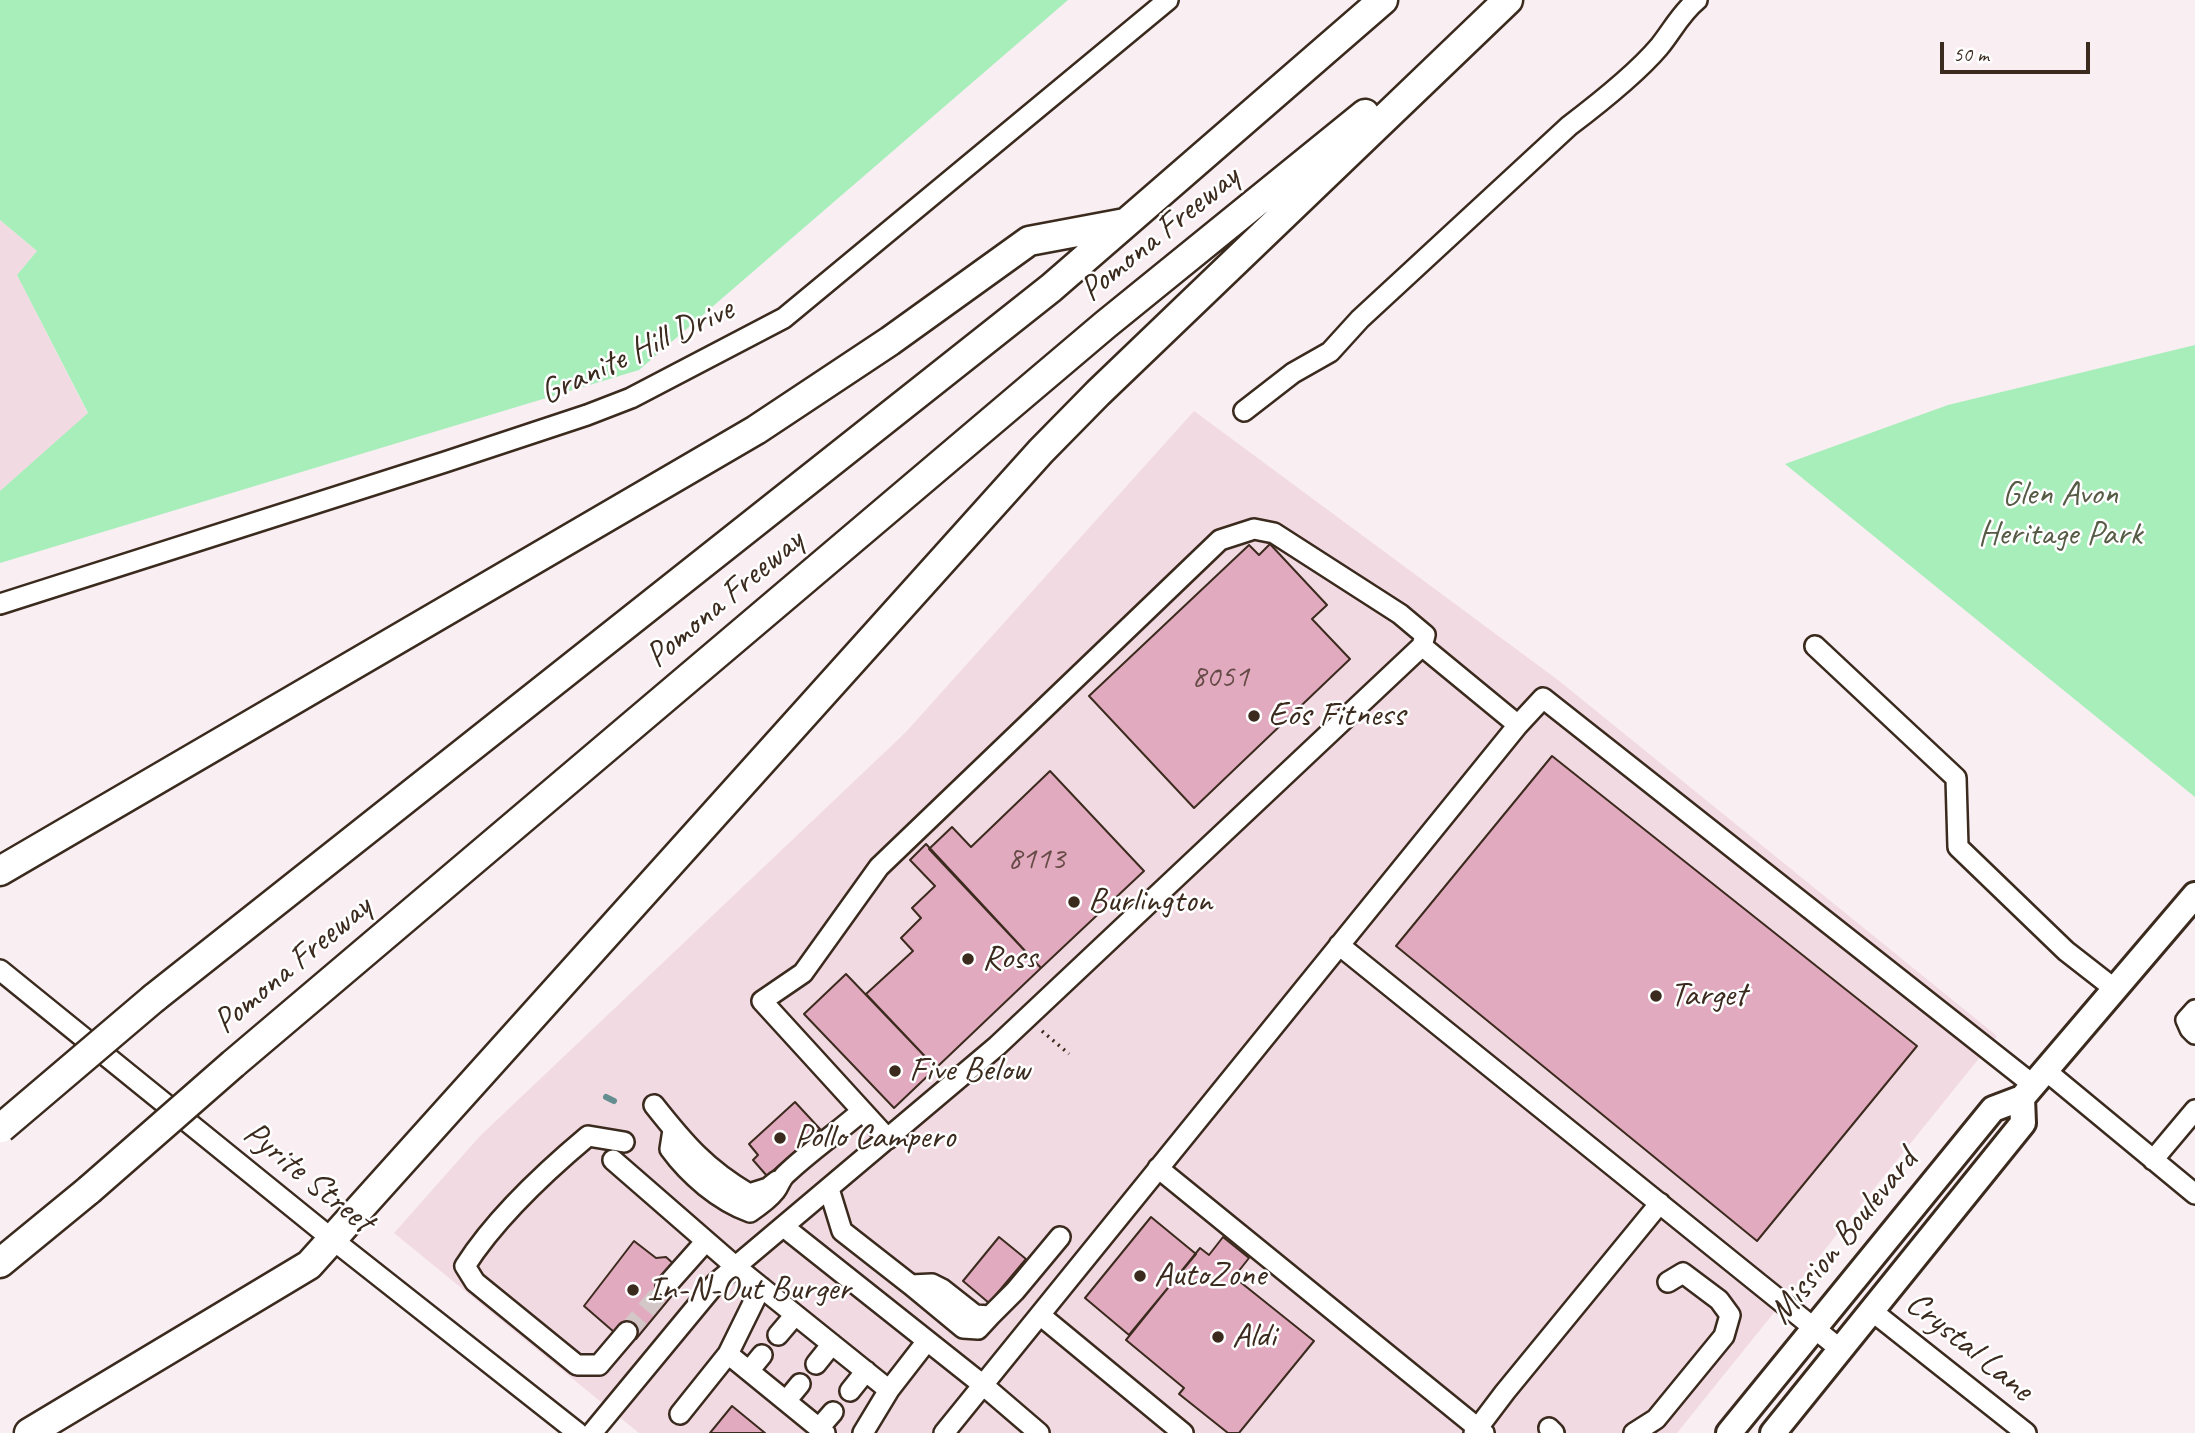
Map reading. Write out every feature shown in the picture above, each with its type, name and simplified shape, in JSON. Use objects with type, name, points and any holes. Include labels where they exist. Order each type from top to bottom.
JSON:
[{"type":"highway","name":"Pomona Freeway","points":[[1,1128],[154,998],[1040,296],[1128,223],[1383,0]]},
{"type":"highway","name":"Pomona Freeway","points":[[0,1263],[1105,325],[1507,0]]},
{"type":"highway","points":[[29,1433],[309,1265],[1041,451],[1507,0]]},
{"type":"highway","points":[[0,871],[755,430],[890,341],[1030,241],[1128,223]]},
{"type":"main road","name":"Mission Boulevard","points":[[1729,1433],[1993,1109],[2033,1084],[2195,895]]},
{"type":"main road","name":"Mission Boulevard","points":[[1782,1430],[1840,1349],[2024,1123],[2033,1084]]},
{"type":"street","name":"Granite Hill Drive","points":[[0,604],[587,415],[631,398],[784,318],[1168,0]]},
{"type":"street","points":[[1244,411],[1293,373],[1329,352],[1370,310],[1569,126],[1600,103],[1649,57],[1688,7],[1697,0]]},
{"type":"street","points":[[592,1433],[716,1283],[829,1189],[888,1139],[1006,1038],[1422,646],[1425,635],[1400,614],[1274,533],[1254,528],[1220,540],[879,867],[803,973],[762,1002],[888,1139]]},
{"type":"street","points":[[1422,646],[1518,725]]},
{"type":"street","points":[[1815,646],[1956,778],[1958,847],[2066,951],[2116,990]]},
{"type":"street","points":[[944,1433],[1518,725],[1543,698],[2033,1084],[2153,1160],[2195,1194]]},
{"type":"street","points":[[1339,945],[1840,1349]]},
{"type":"street","name":"Pyrite Street","points":[[0,970],[332,1239],[578,1433]]},
{"type":"street","points":[[2195,1010],[2186,1020],[2195,1034]]},
{"type":"street","points":[[654,1105],[673,1130],[670,1149],[681,1165],[735,1207],[750,1212],[776,1190],[781,1179],[812,1150],[862,1111]]},
{"type":"street","points":[[2153,1160],[2195,1110]]},
{"type":"street","points":[[624,1142],[588,1136],[531,1188],[477,1246],[465,1266],[475,1282],[577,1365],[599,1365],[627,1332]]},
{"type":"street","points":[[613,1160],[736,1267],[889,1390]]},
{"type":"street","points":[[1158,1168],[1479,1431],[1505,1392],[1660,1203]]},
{"type":"street","points":[[829,1189],[842,1231],[911,1285],[932,1284],[975,1315],[990,1316],[1015,1291],[1059,1237]]},
{"type":"street","points":[[784,1227],[983,1385],[1039,1433]]},
{"type":"street","points":[[666,1286],[706,1241]]},
{"type":"street","points":[[1634,1433],[1654,1426],[1724,1336],[1730,1315],[1718,1300],[1683,1273],[1668,1283]]},
{"type":"street","points":[[680,1414],[728,1354],[761,1287]]},
{"type":"street","name":"Crystal Lane","points":[[1872,1311],[2026,1433]]},
{"type":"street","points":[[778,1335],[795,1314]]},
{"type":"street","points":[[1040,1315],[1183,1433]]},
{"type":"street","points":[[863,1433],[889,1390],[927,1341]]},
{"type":"street","points":[[816,1364],[832,1344]]},
{"type":"street","points":[[728,1354],[822,1431],[833,1412]]},
{"type":"street","points":[[749,1371],[762,1355]]},
{"type":"street","points":[[849,1391],[866,1371]]},
{"type":"street","points":[[786,1401],[800,1384]]},
{"type":"path","points":[[1042,1031],[1069,1054]]},
{"type":"shaded area","points":[[0,220],[37,251],[17,275],[88,414],[0,491]]},
{"type":"shaded area","points":[[1194,411],[1558,680],[1997,1036],[1677,1433],[639,1433],[394,1233],[480,1136],[905,733]]},
{"type":"green space","points":[[0,0],[1068,0],[639,370],[0,563],[0,491],[88,413],[17,275],[37,251],[0,220]]},
{"type":"green space","name":"Glen Avon Heritage Park","points":[[2195,345],[2195,797],[1785,464],[1948,405]]},
{"type":"building","points":[[1270,544],[1327,605],[1312,619],[1350,659],[1194,808],[1089,696],[1249,545],[1259,555]]},
{"type":"building","name":"Target","points":[[1552,756],[1917,1046],[1757,1241],[1396,946]]},
{"type":"building","points":[[1050,771],[1144,871],[1041,968],[929,849],[952,827],[971,847]]},
{"type":"building","name":"Ross","points":[[926,844],[1041,968],[936,1068],[866,994],[913,951],[901,938],[921,918],[912,908],[935,886],[910,860]]},
{"type":"building","points":[[846,974],[936,1068],[894,1108],[804,1014]]},
{"type":"building","points":[[795,1102],[820,1129],[767,1176],[753,1160],[758,1155],[749,1144]]},
{"type":"building","name":"AutoZone","points":[[1151,1217],[1196,1254],[1129,1335],[1085,1298]]},
{"type":"building","points":[[999,1237],[1026,1259],[989,1303],[963,1281]]},
{"type":"building","name":"Aldi","points":[[1223,1237],[1249,1258],[1234,1277],[1314,1341],[1239,1433],[1228,1433],[1179,1394],[1184,1388],[1126,1340],[1200,1248],[1209,1255]]},
{"type":"building","name":"In-N-Out Burger","points":[[634,1241],[656,1258],[666,1257],[676,1266],[666,1278],[659,1279],[674,1293],[636,1339],[620,1325],[614,1332],[584,1306]]},
{"type":"building","points":[[732,1406],[765,1433],[710,1433]]},
{"type":"waterway","points":[[606,1097],[614,1101]]},
{"type":"tunnel","points":[[627,1332],[666,1286]]},
{"type":"place","name":"Eōs Fitness","points":[[1254,716]]},
{"type":"place","name":"Burlington","points":[[1074,902]]},
{"type":"place","name":"Ross","points":[[968,959]]},
{"type":"place","name":"Target","points":[[1656,996]]},
{"type":"place","name":"Five Below","points":[[895,1071]]},
{"type":"place","name":"Pollo Campero","points":[[780,1138]]},
{"type":"place","name":"AutoZone","points":[[1140,1276]]},
{"type":"place","name":"In-N-Out Burger","points":[[633,1290]]},
{"type":"place","name":"Aldi","points":[[1218,1337]]}]
